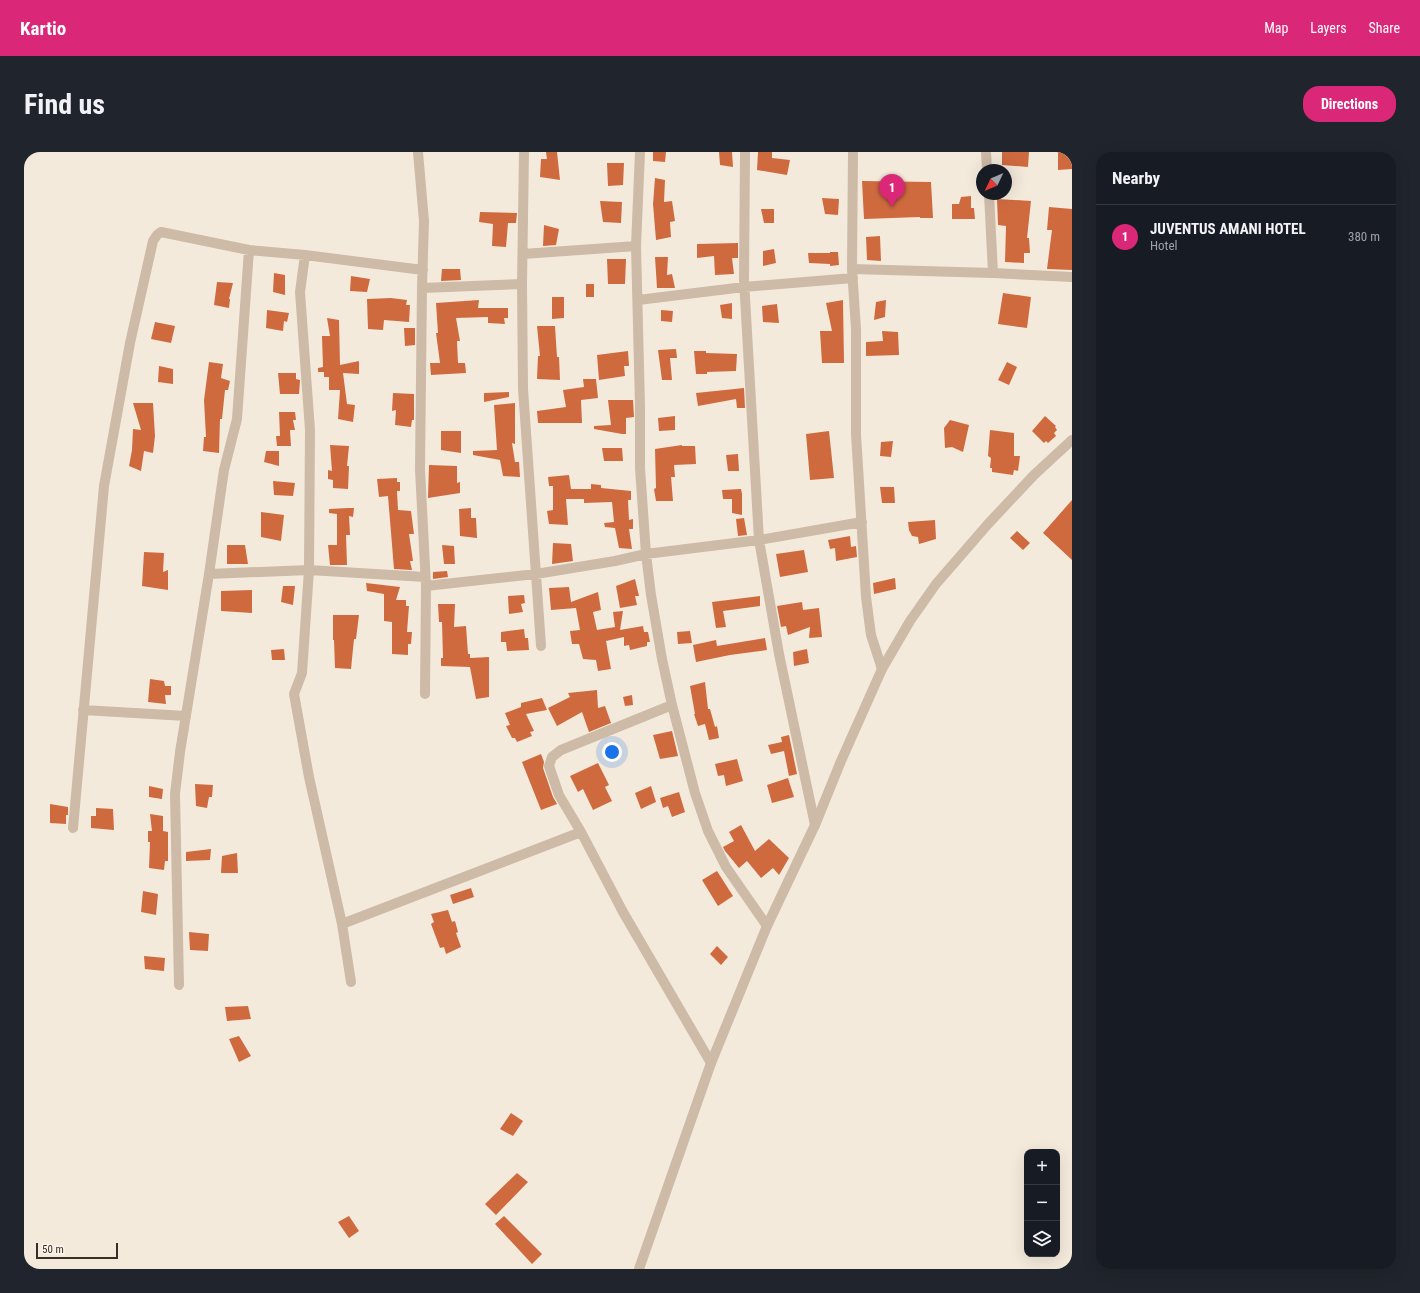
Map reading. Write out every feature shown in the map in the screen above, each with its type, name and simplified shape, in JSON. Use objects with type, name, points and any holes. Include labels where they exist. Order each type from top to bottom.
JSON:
[{"type":"street","points":[[418,152],[424,221],[420,468],[425,581],[425,694]]},
{"type":"street","points":[[524,152],[522,284],[523,389],[541,646]]},
{"type":"street","points":[[640,152],[636,246],[640,468],[646,554],[651,595],[672,705],[695,793],[708,831],[726,867],[767,926]]},
{"type":"street","points":[[745,152],[744,287],[759,540],[778,654],[815,825]]},
{"type":"street","points":[[853,152],[852,273],[856,329],[856,434],[866,597],[871,635],[882,668]]},
{"type":"street","points":[[986,152],[987,164]]},
{"type":"street","points":[[989,200],[993,273]]},
{"type":"street","points":[[74,828],[83,710],[104,486],[130,343],[153,241],[161,232],[249,250],[304,255],[423,270]]},
{"type":"street","points":[[523,254],[636,246]]},
{"type":"street","points":[[179,985],[175,794],[224,470],[237,419],[238,380],[249,250]]},
{"type":"street","points":[[304,255],[300,292],[310,430],[309,570],[302,673],[294,694],[309,777],[342,924],[351,982]]},
{"type":"street","points":[[638,300],[852,273],[993,273],[1072,277]]},
{"type":"street","points":[[422,288],[522,284]]},
{"type":"street","points":[[639,1269],[711,1063],[767,926],[815,825],[841,761],[882,668],[910,621],[936,584],[988,524],[1034,475],[1072,440]]},
{"type":"street","points":[[209,574],[309,570],[425,581],[536,574],[615,561],[646,554],[759,540],[862,522]]},
{"type":"street","points":[[672,705],[561,750],[552,757],[549,766],[560,795],[623,912],[711,1063]]},
{"type":"street","points":[[83,710],[186,716]]},
{"type":"street","points":[[342,924],[581,832]]},
{"type":"building","points":[[546,152],[557,152],[560,180],[540,177],[541,159],[547,159]]},
{"type":"building","points":[[653,152],[666,152],[665,162],[653,161]]},
{"type":"building","points":[[719,152],[732,152],[733,167],[720,165]]},
{"type":"building","points":[[758,152],[772,152],[772,158],[790,160],[787,175],[757,170]]},
{"type":"building","points":[[1002,152],[1029,152],[1028,167],[1002,164]]},
{"type":"building","points":[[1058,152],[1072,152],[1072,169],[1058,170]]},
{"type":"building","points":[[607,163],[624,163],[623,185],[608,186]]},
{"type":"building","points":[[655,178],[665,180],[664,202],[672,201],[675,221],[670,222],[671,237],[656,240],[653,204]]},
{"type":"building","points":[[862,181],[931,182],[933,218],[864,219]]},
{"type":"building","points":[[971,196],[971,208],[974,208],[975,219],[952,219],[952,204],[959,204],[961,197]]},
{"type":"building","points":[[822,198],[839,199],[838,215],[825,214]]},
{"type":"building","points":[[997,200],[1031,201],[1027,238],[1029,238],[1030,253],[1024,253],[1024,263],[1005,262],[1006,226],[998,225]]},
{"type":"building","points":[[600,201],[622,202],[621,223],[603,222]]},
{"type":"building","points":[[1049,207],[1072,209],[1072,270],[1047,269],[1052,230],[1047,230]]},
{"type":"building","points":[[761,209],[774,209],[774,223],[764,223]]},
{"type":"building","points":[[480,212],[517,213],[516,223],[508,223],[506,247],[492,246],[493,224],[479,222]]},
{"type":"building","points":[[544,225],[559,229],[556,245],[543,246]]},
{"type":"building","points":[[880,236],[881,261],[867,260],[866,237]]},
{"type":"building","points":[[738,243],[738,258],[732,258],[734,274],[715,275],[714,256],[697,258],[697,244]]},
{"type":"building","points":[[774,249],[776,263],[763,266],[763,251]]},
{"type":"building","points":[[838,252],[839,265],[830,266],[830,264],[809,263],[808,253]]},
{"type":"building","points":[[655,257],[668,257],[667,275],[672,274],[675,288],[657,288]]},
{"type":"building","points":[[607,259],[626,259],[625,284],[608,284]]},
{"type":"building","points":[[442,269],[460,269],[461,280],[441,281]]},
{"type":"building","points":[[274,273],[285,275],[285,295],[273,292]]},
{"type":"building","points":[[351,276],[370,279],[367,292],[350,291]]},
{"type":"building","points":[[217,282],[233,283],[229,299],[229,308],[214,305]]},
{"type":"building","points":[[586,284],[594,284],[594,297],[586,297]]},
{"type":"building","points":[[1003,293],[1031,297],[1027,328],[998,324]]},
{"type":"building","points":[[552,297],[564,297],[564,318],[552,319]]},
{"type":"building","points":[[391,298],[407,300],[406,305],[410,305],[409,322],[384,320],[383,330],[368,329],[367,299]]},
{"type":"building","points":[[479,300],[478,308],[508,308],[508,318],[504,318],[505,324],[488,323],[488,317],[456,318],[460,341],[457,341],[458,363],[465,363],[466,373],[431,375],[430,363],[440,363],[436,333],[438,333],[436,303]]},
{"type":"building","points":[[843,300],[844,363],[822,363],[820,331],[832,331],[826,303]]},
{"type":"building","points":[[886,300],[885,317],[874,320],[876,302]]},
{"type":"building","points":[[732,303],[732,319],[722,318],[720,305]]},
{"type":"building","points":[[777,304],[779,323],[763,322],[762,306]]},
{"type":"building","points":[[267,310],[289,313],[287,322],[284,321],[283,331],[266,328]]},
{"type":"building","points":[[661,310],[673,311],[672,322],[661,321]]},
{"type":"building","points":[[327,318],[339,320],[340,365],[359,361],[359,374],[343,373],[347,404],[355,405],[353,422],[338,419],[340,390],[329,390],[329,377],[324,377],[324,372],[318,372],[318,368],[323,367],[322,336],[330,336]]},
{"type":"building","points":[[155,322],[175,326],[171,343],[151,339]]},
{"type":"building","points":[[537,326],[555,326],[560,380],[537,379],[538,356],[540,356]]},
{"type":"building","points":[[404,328],[415,328],[415,345],[405,346]]},
{"type":"building","points":[[882,331],[898,332],[899,355],[866,356],[866,342],[883,341]]},
{"type":"building","points":[[676,349],[677,358],[670,358],[672,380],[662,380],[658,350]]},
{"type":"building","points":[[628,351],[629,366],[624,366],[625,376],[599,380],[597,355]]},
{"type":"building","points":[[694,351],[737,354],[736,371],[696,374]]},
{"type":"building","points":[[209,362],[223,364],[221,378],[230,381],[228,390],[225,390],[222,419],[220,419],[219,453],[203,451],[204,437],[206,437],[204,400]]},
{"type":"building","points":[[1007,362],[1017,367],[1009,385],[998,380]]},
{"type":"building","points":[[159,366],[173,369],[173,384],[158,382]]},
{"type":"building","points":[[278,373],[296,373],[296,379],[300,380],[299,394],[280,394]]},
{"type":"building","points":[[583,379],[596,379],[598,398],[581,400],[582,423],[538,423],[537,411],[566,407],[563,390],[584,387]]},
{"type":"building","points":[[744,388],[745,408],[737,408],[736,399],[698,406],[696,393]]},
{"type":"building","points":[[509,392],[509,397],[484,402],[484,393]]},
{"type":"building","points":[[393,393],[414,394],[414,420],[412,420],[411,427],[395,425],[396,410],[392,411]]},
{"type":"building","points":[[608,400],[633,400],[634,417],[626,418],[626,434],[594,429],[594,426],[611,425]]},
{"type":"building","points":[[133,403],[153,403],[155,436],[153,453],[144,451],[141,471],[129,466],[132,450],[133,429],[141,430]]},
{"type":"building","points":[[515,403],[515,444],[512,443],[515,462],[519,462],[520,477],[503,476],[500,460],[473,455],[473,451],[497,450],[494,405]]},
{"type":"building","points":[[279,412],[295,412],[296,420],[293,420],[295,430],[290,430],[291,446],[277,446],[276,436],[280,436]]},
{"type":"building","points":[[675,416],[675,430],[659,431],[658,418]]},
{"type":"building","points":[[1045,416],[1056,426],[1055,427],[1057,430],[1054,433],[1056,436],[1048,443],[1046,441],[1044,443],[1032,431]]},
{"type":"building","points":[[950,420],[969,425],[963,452],[952,447],[945,448],[944,428]]},
{"type":"building","points":[[990,430],[1014,433],[1014,456],[1020,456],[1018,471],[1014,470],[1013,475],[992,472],[992,468],[990,468],[991,458],[988,456]]},
{"type":"building","points":[[441,431],[461,431],[461,453],[441,450]]},
{"type":"building","points":[[829,431],[834,478],[810,480],[806,434]]},
{"type":"building","points":[[893,441],[891,457],[880,456],[881,442]]},
{"type":"building","points":[[330,445],[349,446],[347,466],[349,466],[348,489],[333,488],[333,480],[328,479],[328,470],[332,471]]},
{"type":"building","points":[[682,445],[695,446],[696,464],[674,465],[675,477],[671,477],[673,501],[656,501],[654,489],[656,488],[655,449]]},
{"type":"building","points":[[602,448],[622,448],[623,461],[604,461]]},
{"type":"building","points":[[266,451],[279,451],[279,466],[264,462]]},
{"type":"building","points":[[738,454],[739,471],[728,471],[726,455]]},
{"type":"building","points":[[429,465],[457,466],[457,483],[460,482],[460,493],[428,498]]},
{"type":"building","points":[[569,475],[571,489],[591,489],[591,484],[601,485],[601,488],[631,491],[631,500],[628,500],[629,520],[633,519],[633,529],[629,529],[632,549],[619,548],[615,528],[605,527],[604,523],[614,522],[612,502],[584,503],[584,499],[566,499],[568,525],[549,524],[547,511],[553,510],[553,486],[549,486],[548,477]]},
{"type":"building","points":[[397,478],[397,482],[400,482],[400,491],[397,491],[398,510],[411,511],[414,534],[409,534],[413,561],[410,561],[412,570],[394,569],[388,496],[379,497],[377,479]]},
{"type":"building","points":[[273,481],[295,483],[293,496],[274,495]]},
{"type":"building","points":[[880,487],[894,487],[895,503],[882,503]]},
{"type":"building","points":[[741,489],[742,515],[732,513],[732,499],[723,499],[722,490]]},
{"type":"building","points":[[1072,500],[1072,560],[1043,533]]},
{"type":"building","points":[[354,508],[353,517],[349,516],[350,535],[346,535],[347,565],[330,565],[328,545],[337,545],[337,514],[329,513],[329,509]]},
{"type":"building","points":[[471,508],[471,518],[476,518],[477,538],[460,536],[459,509]]},
{"type":"building","points":[[261,512],[284,515],[281,541],[261,537]]},
{"type":"building","points":[[744,518],[747,535],[738,536],[736,519]]},
{"type":"building","points":[[935,520],[936,539],[919,544],[918,537],[912,536],[909,530],[908,522]]},
{"type":"building","points":[[1017,531],[1030,543],[1023,550],[1010,538]]},
{"type":"building","points":[[850,536],[851,547],[856,546],[857,557],[836,561],[835,548],[830,549],[828,540]]},
{"type":"building","points":[[553,543],[571,544],[573,561],[552,564]]},
{"type":"building","points":[[227,545],[245,545],[248,564],[227,564]]},
{"type":"building","points":[[442,545],[454,546],[455,564],[444,564]]},
{"type":"building","points":[[804,550],[808,572],[780,577],[776,554]]},
{"type":"building","points":[[144,552],[164,553],[163,572],[168,570],[168,590],[142,586]]},
{"type":"building","points":[[447,571],[448,577],[433,579],[433,572]]},
{"type":"building","points":[[895,578],[896,589],[874,594],[873,583]]},
{"type":"building","points":[[635,579],[639,596],[635,596],[637,605],[620,608],[616,586]]},
{"type":"building","points":[[366,583],[400,587],[396,600],[406,600],[406,606],[409,606],[407,632],[412,632],[411,644],[408,644],[408,655],[392,654],[392,622],[384,621],[384,594],[367,591]]},
{"type":"building","points":[[283,586],[295,586],[293,605],[281,602]]},
{"type":"building","points":[[569,587],[571,602],[598,592],[601,610],[593,612],[597,630],[615,627],[613,612],[623,611],[620,630],[643,626],[644,632],[648,632],[650,642],[647,642],[647,646],[630,650],[629,645],[624,646],[624,637],[606,641],[611,669],[598,671],[596,660],[583,659],[579,644],[572,644],[570,631],[580,630],[576,608],[551,610],[549,588]]},
{"type":"building","points":[[252,590],[252,613],[221,611],[221,591]]},
{"type":"building","points":[[524,595],[525,603],[521,604],[523,612],[509,614],[508,596]]},
{"type":"building","points":[[760,596],[760,606],[723,611],[726,627],[716,628],[712,602]]},
{"type":"building","points":[[802,602],[803,610],[819,608],[822,637],[809,638],[810,627],[788,635],[786,626],[781,627],[777,606]]},
{"type":"building","points":[[438,604],[455,604],[454,627],[466,626],[468,654],[470,654],[470,658],[489,657],[489,697],[476,699],[470,667],[441,666],[441,658],[443,658],[442,622],[439,622]]},
{"type":"building","points":[[333,615],[359,615],[356,639],[354,639],[351,669],[335,668]]},
{"type":"building","points":[[524,629],[525,638],[528,638],[529,650],[507,651],[506,642],[501,642],[501,632]]},
{"type":"building","points":[[690,631],[692,643],[678,644],[677,632]]},
{"type":"building","points":[[765,638],[767,650],[730,655],[696,662],[693,645],[716,640],[717,646]]},
{"type":"building","points":[[284,649],[285,660],[272,660],[271,650]]},
{"type":"building","points":[[807,649],[809,663],[794,666],[793,652]]},
{"type":"building","points":[[150,679],[164,681],[165,686],[171,686],[171,695],[165,695],[166,704],[148,702]]},
{"type":"building","points":[[705,682],[708,709],[710,709],[715,727],[717,726],[719,738],[709,740],[705,724],[698,726],[694,714],[690,686]]},
{"type":"building","points":[[597,690],[598,708],[605,706],[611,723],[589,732],[582,712],[557,726],[548,708],[570,697],[568,693]]},
{"type":"building","points":[[632,695],[633,705],[625,706],[623,697]]},
{"type":"building","points":[[542,698],[547,710],[526,714],[534,731],[530,732],[532,736],[517,742],[515,738],[512,738],[506,726],[510,725],[505,713],[521,707],[521,703]]},
{"type":"building","points":[[672,731],[678,756],[660,759],[653,735]]},
{"type":"building","points":[[789,735],[797,774],[789,776],[784,751],[771,754],[768,745],[782,742],[781,737]]},
{"type":"building","points":[[541,754],[544,762],[543,768],[557,804],[541,810],[522,762]]},
{"type":"building","points":[[737,759],[743,781],[726,786],[724,775],[718,776],[715,764]]},
{"type":"building","points":[[598,763],[609,785],[605,787],[612,801],[593,810],[583,789],[578,792],[570,776]]},
{"type":"building","points":[[788,778],[794,797],[772,803],[767,785]]},
{"type":"building","points":[[195,784],[213,785],[212,797],[209,797],[207,808],[196,806]]},
{"type":"building","points":[[149,786],[163,789],[162,799],[149,797]]},
{"type":"building","points":[[651,786],[656,802],[641,809],[635,793]]},
{"type":"building","points":[[679,792],[685,812],[672,817],[668,806],[663,808],[660,798]]},
{"type":"building","points":[[50,804],[68,807],[66,824],[50,823]]},
{"type":"building","points":[[96,808],[113,809],[114,830],[91,828],[91,816],[96,816]]},
{"type":"building","points":[[150,814],[163,816],[163,831],[168,832],[168,861],[165,861],[164,870],[149,868],[150,842],[148,842],[148,831],[152,831]]},
{"type":"building","points":[[741,825],[755,851],[769,839],[789,858],[779,875],[773,868],[761,878],[747,861],[739,868],[725,851],[723,847],[734,841],[729,832]]},
{"type":"building","points":[[211,849],[210,860],[186,861],[186,852]]},
{"type":"building","points":[[237,853],[238,873],[221,873],[222,856]]},
{"type":"building","points":[[717,871],[733,896],[718,906],[702,880]]},
{"type":"building","points":[[471,888],[474,897],[453,904],[450,895]]},
{"type":"building","points":[[143,891],[158,894],[156,915],[141,912]]},
{"type":"building","points":[[448,910],[452,922],[455,921],[458,932],[456,933],[461,947],[446,954],[444,947],[440,948],[431,924],[434,922],[431,914]]},
{"type":"building","points":[[189,932],[209,934],[208,951],[190,950]]},
{"type":"building","points":[[717,946],[728,957],[721,965],[710,954]]},
{"type":"building","points":[[144,956],[165,958],[164,971],[145,969]]},
{"type":"building","points":[[248,1006],[251,1019],[227,1021],[225,1007]]},
{"type":"building","points":[[239,1036],[251,1056],[239,1062],[229,1039]]},
{"type":"building","points":[[511,1113],[523,1121],[513,1136],[500,1129]]},
{"type":"building","points":[[517,1173],[528,1182],[496,1215],[485,1204]]},
{"type":"building","points":[[349,1216],[359,1231],[349,1238],[338,1222]]},
{"type":"building","points":[[504,1216],[542,1254],[532,1264],[495,1224]]},
{"type":"place","name":"JUVENTUS AMANI HOTEL","points":[[892,207]]}]
